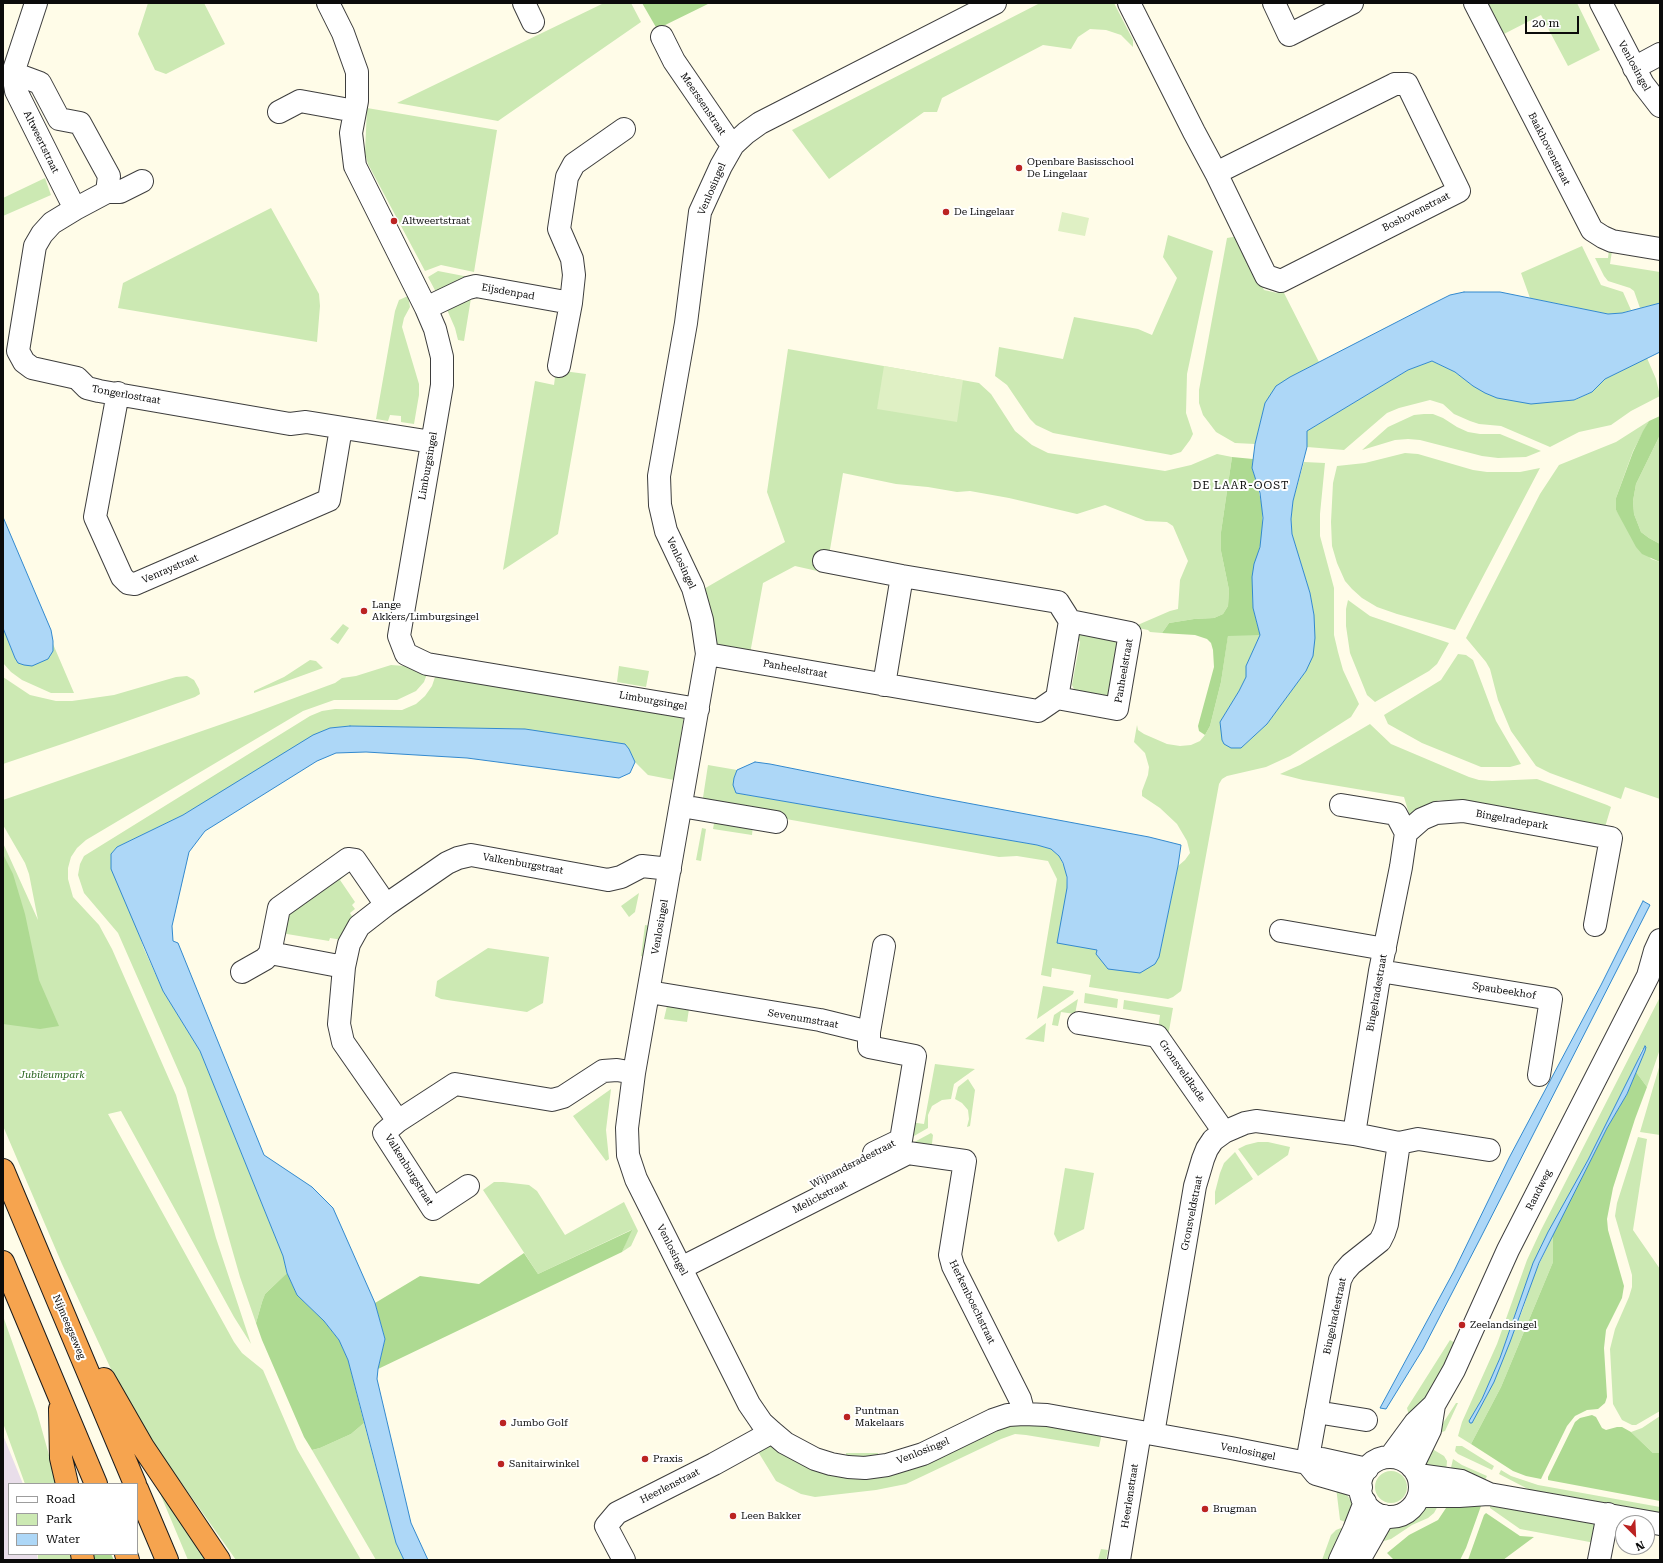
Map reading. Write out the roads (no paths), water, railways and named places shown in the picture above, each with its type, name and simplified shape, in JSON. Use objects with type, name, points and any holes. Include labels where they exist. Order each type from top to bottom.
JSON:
[{"type":"highway","name":"Nijmeegseweg","points":[[3,1170],[135,1483]]},
{"type":"highway","points":[[3,1262],[96,1483]]},
{"type":"highway","points":[[76,1345],[99,1369],[143,1447],[219,1560]]},
{"type":"highway","points":[[60,1396],[61,1458],[67,1483]]},
{"type":"highway","points":[[138,1491],[167,1560]]},
{"type":"street","name":"Altweertstraat","points":[[36,3],[13,73],[16,91],[75,209]]},
{"type":"street","name":"Limburgsingel","points":[[328,3],[343,33],[357,72],[357,101],[351,133],[355,166],[426,308],[435,329],[442,357],[442,385],[399,636],[406,654],[427,664],[698,709]]},
{"type":"street","name":"Venlosingel","points":[[995,3],[760,123],[733,145],[720,166],[700,212],[686,323],[659,476],[660,505],[666,531],[693,588],[702,620],[707,654],[634,1073],[627,1128],[628,1155],[636,1179],[749,1404],[762,1423],[772,1432],[785,1442],[816,1459],[831,1464],[865,1468],[887,1465],[923,1454],[993,1420],[1008,1415],[1047,1415],[1307,1464],[1322,1459],[1364,1486]]},
{"type":"street","name":"Boshovenstraat","points":[[1129,3],[1216,173],[1266,276],[1281,281],[1458,191],[1407,84],[1395,84],[1216,173]]},
{"type":"street","points":[[1274,3],[1289,35],[1352,3]]},
{"type":"street","name":"Baakhovenstraat","points":[[1475,3],[1592,230],[1603,238],[1612,241],[1660,249]]},
{"type":"street","name":"Venlosingel","points":[[1601,3],[1646,90],[1660,106]]},
{"type":"street","name":"Meerssenstraat","points":[[662,37],[674,61],[733,145]]},
{"type":"street","points":[[1634,68],[1660,54]]},
{"type":"street","points":[[13,73],[40,83],[59,119],[80,123],[109,176],[107,192]]},
{"type":"street","points":[[279,112],[300,101],[355,111]]},
{"type":"street","points":[[559,366],[571,303],[574,275],[572,259],[560,229],[567,177],[574,164],[624,129]]},
{"type":"street","name":"Tongerlostraat","points":[[142,182],[120,192],[107,192],[75,209],[52,224],[42,234],[36,246],[18,351],[24,362],[32,368],[77,378],[87,388],[290,424],[306,422],[432,442]]},
{"type":"street","name":"Eijsdenpad","points":[[426,308],[468,288],[476,286],[571,303]]},
{"type":"street","name":"Venraystraat","points":[[118,393],[95,517],[122,577],[128,583],[135,584],[329,500],[341,428]]},
{"type":"street","points":[[824,561],[902,576],[1058,602],[1070,621],[1057,698]]},
{"type":"street","points":[[884,685],[902,576]]},
{"type":"street","name":"Panheelstraat","points":[[707,654],[1038,711],[1057,698],[1117,709],[1130,633],[1070,621]]},
{"type":"street","points":[[1341,805],[1396,814],[1406,832]]},
{"type":"street","points":[[681,806],[776,822]]},
{"type":"street","name":"Bingelradepark","points":[[1406,832],[1422,819],[1436,813],[1463,811],[1611,838],[1595,925]]},
{"type":"street","name":"Bingelradestraat","points":[[1354,1134],[1380,971],[1406,832]]},
{"type":"street","name":"Valkenburgstraat","points":[[398,1121],[343,1042],[339,1024],[344,967],[349,944],[359,926],[386,905],[447,863],[470,855],[608,880],[621,877],[642,866],[670,869]]},
{"type":"street","points":[[242,972],[265,959],[270,953],[278,908],[348,859],[355,860],[386,905]]},
{"type":"street","name":"Bingelradestraat","points":[[1281,931],[1385,949]]},
{"type":"street","name":"Randweg","points":[[1390,1457],[1415,1423],[1434,1405],[1454,1370],[1512,1243],[1654,969],[1655,951],[1660,940]]},
{"type":"street","points":[[869,1032],[884,946]]},
{"type":"street","points":[[270,953],[344,967]]},
{"type":"street","name":"Spaubeekhof","points":[[1380,971],[1551,999],[1539,1075]]},
{"type":"street","name":"Sevenumstraat","points":[[649,992],[820,1020],[869,1032]]},
{"type":"street","name":"Gronsveldkade","points":[[1079,1023],[1157,1036],[1224,1132]]},
{"type":"street","name":"Wijnandsradestraat","points":[[678,1261],[901,1140],[915,1056],[869,1047],[869,1032]]},
{"type":"street","name":"Valkenburgstraat","points":[[468,1186],[433,1209],[384,1133],[398,1121],[455,1084],[552,1100],[563,1098],[603,1070],[610,1069],[634,1073]]},
{"type":"street","name":"Gronsveldstraat","points":[[1147,1433],[1195,1186],[1203,1159],[1213,1140],[1224,1132],[1245,1123],[1256,1121],[1354,1134]]},
{"type":"street","points":[[1354,1134],[1399,1143],[1418,1139],[1489,1150]]},
{"type":"street","name":"Bingelradestraat","points":[[1307,1464],[1340,1280],[1344,1272],[1351,1264],[1380,1242],[1384,1234],[1388,1224],[1399,1143]]},
{"type":"street","name":"Melickstraat","points":[[678,1261],[908,1153],[965,1161]]},
{"type":"street","name":"Herkenboschstraat","points":[[965,1161],[950,1255],[953,1266],[1020,1399],[1024,1414]]},
{"type":"street","name":"Randweg","points":[[1416,1480],[1430,1430],[1434,1405]]},
{"type":"street","points":[[1316,1412],[1366,1420]]},
{"type":"street","name":"Heerlenstraat","points":[[624,1560],[606,1526],[617,1513],[714,1464],[772,1432]]},
{"type":"street","name":"Heerlenstraat","points":[[1119,1560],[1147,1433]]},
{"type":"street","points":[[1340,1560],[1354,1530],[1364,1486],[1373,1463],[1390,1457],[1398,1458],[1416,1480],[1415,1504],[1409,1510],[1397,1516],[1384,1516],[1370,1509],[1364,1486]]},
{"type":"street","points":[[1416,1480],[1461,1481],[1489,1494],[1660,1524]]},
{"type":"street","points":[[1599,1560],[1608,1514]]},
{"type":"street","points":[[1359,1560],[1384,1516]]},
{"type":"water","points":[[1464,292],[1500,292],[1608,314],[1622,313],[1660,303],[1660,352],[1605,379],[1592,392],[1574,400],[1531,404],[1497,398],[1485,393],[1455,372],[1432,361],[1408,370],[1307,431],[1307,447],[1293,501],[1291,519],[1292,534],[1310,593],[1314,615],[1315,638],[1313,656],[1306,671],[1267,724],[1241,748],[1231,748],[1224,744],[1222,740],[1220,722],[1246,677],[1246,666],[1260,635],[1253,608],[1252,577],[1254,564],[1260,547],[1263,518],[1260,493],[1252,468],[1255,444],[1265,403],[1276,386],[1290,377],[1450,295]]},
{"type":"water","points":[[3,517],[51,630],[53,651],[48,659],[32,666],[18,663],[3,628]]},
{"type":"water","points":[[350,726],[525,729],[625,744],[635,762],[630,773],[619,778],[467,758],[366,752],[336,753],[317,761],[205,831],[189,852],[172,926],[173,941],[178,943],[264,1155],[312,1187],[333,1208],[375,1303],[385,1339],[377,1379],[411,1523],[428,1560],[404,1560],[396,1543],[348,1360],[339,1340],[324,1321],[297,1295],[287,1273],[283,1256],[200,1051],[163,991],[111,869],[111,854],[117,847],[183,815],[313,735],[330,728]]},
{"type":"water","points":[[755,762],[1149,837],[1181,845],[1159,957],[1155,964],[1140,973],[1108,969],[1096,954],[1097,950],[1057,943],[1067,888],[1067,877],[1063,863],[1059,856],[1051,849],[1037,845],[736,793],[733,785],[737,770]]},
{"type":"water","points":[[1643,901],[1650,905],[1423,1349],[1386,1409],[1380,1408],[1454,1271],[1509,1158],[1601,985]]},
{"type":"water","points":[[1645,1046],[1645,1051],[1627,1094],[1607,1128],[1539,1263],[1494,1382],[1472,1423],[1470,1423],[1469,1421],[1482,1399],[1500,1358],[1533,1263],[1548,1232],[1588,1160]]},
{"type":"place","name":"Openbare Basisschool De Lingelaar","points":[[1019,168]]},
{"type":"place","name":"De Lingelaar","points":[[946,212]]},
{"type":"place","name":"Altweertstraat","points":[[394,221]]},
{"type":"place","name":"Lange Akkers/Limburgsingel","points":[[364,611]]},
{"type":"place","name":"Zeelandsingel","points":[[1462,1325]]},
{"type":"place","name":"Puntman Makelaars","points":[[847,1417]]},
{"type":"place","name":"Jumbo Golf","points":[[503,1423]]},
{"type":"place","name":"Praxis","points":[[645,1459]]},
{"type":"place","name":"Sanitairwinkel","points":[[501,1464]]},
{"type":"place","name":"Brugman","points":[[1205,1509]]},
{"type":"place","name":"Leen Bakker","points":[[733,1516]]},
{"type":"district","name":"DE LAAR-OOST","points":[[1241,486]]},
{"type":"park label","name":"Jubileumpark","points":[[52,1075]]}]
